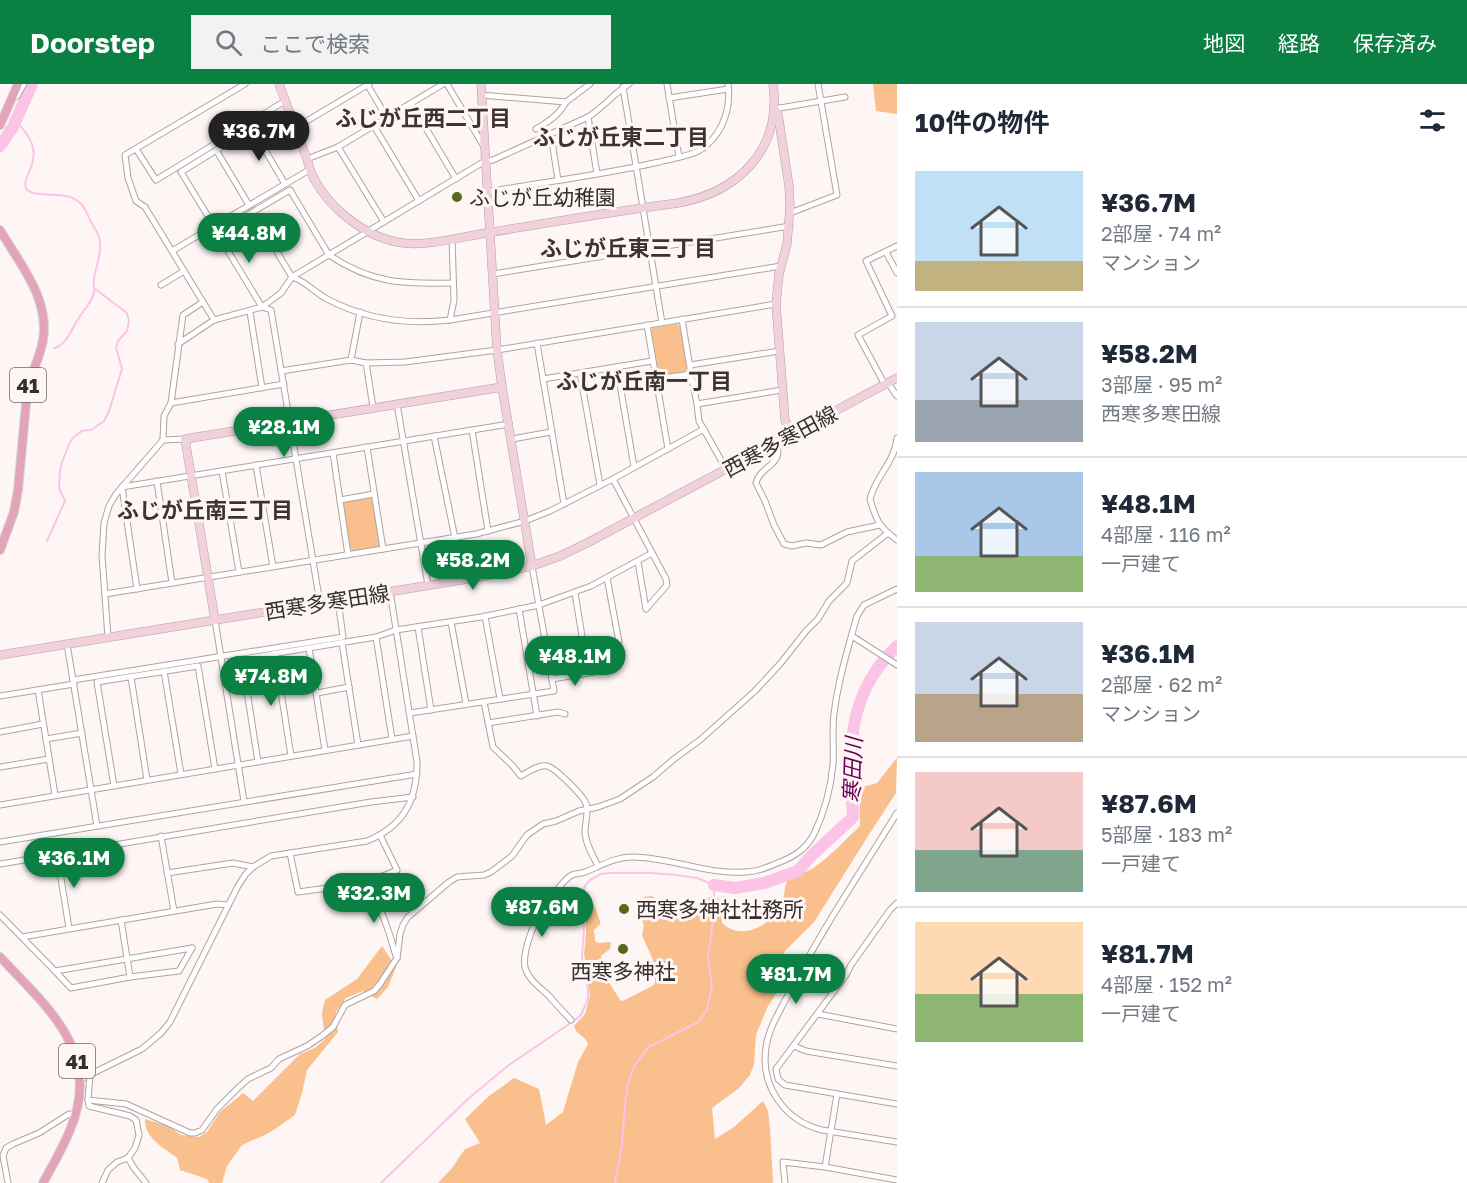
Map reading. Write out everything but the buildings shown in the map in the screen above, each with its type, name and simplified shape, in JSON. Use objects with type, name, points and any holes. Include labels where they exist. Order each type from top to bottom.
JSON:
[{"type":"main road","points":[[0,125],[2,115],[18,84]]},
{"type":"main road","name":"41","points":[[0,550],[16,503],[21,476],[27,393],[42,348],[44,332],[34,286],[1,233]]},
{"type":"main road","name":"41","points":[[0,957],[59,1022],[77,1059],[81,1079],[75,1116],[70,1130],[43,1183]]},
{"type":"street","points":[[12,98],[17,96],[24,84]]},
{"type":"street","points":[[214,320],[145,207],[136,201],[128,178],[125,155],[245,84]]},
{"type":"street","points":[[279,84],[309,170],[317,185],[333,205],[368,232],[396,242],[414,244],[699,199],[715,193],[733,182],[760,152],[770,131],[774,109],[773,84]]},
{"type":"street","points":[[295,128],[368,84],[387,117]]},
{"type":"street","points":[[307,159],[338,147],[445,84],[485,147]]},
{"type":"street","points":[[410,713],[554,691],[497,350],[481,84]]},
{"type":"street","points":[[536,129],[550,121],[582,87],[590,84]]},
{"type":"street","points":[[666,84],[679,157]]},
{"type":"street","points":[[790,213],[837,195],[818,84]]},
{"type":"street","points":[[178,344],[214,320],[262,307],[281,293],[292,277],[485,161],[551,135],[588,117],[626,86]]},
{"type":"street","points":[[626,86],[663,323]]},
{"type":"street","points":[[488,192],[637,167],[679,157],[705,147],[723,125],[728,113],[728,86],[669,98]]},
{"type":"street","points":[[481,95],[566,102]]},
{"type":"street","points":[[774,109],[845,97]]},
{"type":"street","points":[[136,148],[156,180],[285,101]]},
{"type":"street","points":[[411,104],[456,179]]},
{"type":"street","points":[[774,109],[778,114],[790,196],[788,244],[781,266],[776,304],[785,420],[791,435]]},
{"type":"street","points":[[588,117],[597,174]]},
{"type":"street","points":[[374,126],[419,201]]},
{"type":"street","points":[[214,226],[181,171],[252,128],[285,184]]},
{"type":"street","points":[[551,135],[558,180]]},
{"type":"street","points":[[338,147],[384,222]]},
{"type":"street","points":[[216,150],[249,205]]},
{"type":"street","points":[[172,251],[309,170]]},
{"type":"street","points":[[320,603],[271,310],[262,307],[217,232],[290,190],[329,255],[360,272],[380,279],[409,284],[453,283]]},
{"type":"street","points":[[253,212],[292,277],[303,281],[327,299],[360,312],[404,321],[450,320],[781,266]]},
{"type":"street","points":[[493,274],[790,226]]},
{"type":"street","points":[[450,320],[454,300],[452,238]]},
{"type":"street","points":[[897,246],[866,261],[892,316],[858,335],[886,384],[897,396]]},
{"type":"street","points":[[886,252],[897,273]]},
{"type":"street","points":[[161,285],[184,271]]},
{"type":"street","points":[[108,637],[102,556],[104,523],[109,506],[122,487],[163,440],[164,416],[171,403],[183,315],[203,302]]},
{"type":"street","points":[[282,371],[351,360],[366,363],[405,362],[497,350],[776,304]]},
{"type":"street","points":[[250,312],[262,388]]},
{"type":"street","points":[[351,360],[360,312]]},
{"type":"street","points":[[682,319],[699,421],[726,469]]},
{"type":"street","points":[[647,325],[668,449]]},
{"type":"street","points":[[537,343],[564,504]]},
{"type":"street","points":[[690,365],[779,351]]},
{"type":"street","points":[[543,379],[652,361]]},
{"type":"street","points":[[366,363],[373,407]]},
{"type":"street","points":[[617,367],[634,467]]},
{"type":"street","points":[[580,373],[600,485]]},
{"type":"street","points":[[656,379],[691,374]]},
{"type":"street","name":"西寒多寒田線","points":[[0,655],[480,577],[532,566],[590,542],[897,378]]},
{"type":"street","points":[[171,403],[284,384]]},
{"type":"street","points":[[163,440],[185,439],[502,387]]},
{"type":"street","points":[[697,404],[782,390]]},
{"type":"street","points":[[397,404],[428,585]]},
{"type":"street","points":[[122,487],[509,424]]},
{"type":"street","points":[[105,594],[455,538],[525,521],[613,479],[704,429]]},
{"type":"street","points":[[472,430],[488,531]]},
{"type":"street","points":[[512,439],[551,432]]},
{"type":"street","points":[[434,436],[455,538]]},
{"type":"street","points":[[897,438],[891,460],[870,497],[880,525],[897,540]]},
{"type":"street","points":[[185,439],[244,801]]},
{"type":"street","points":[[776,442],[779,450],[777,459],[759,476],[756,483],[784,544],[821,545],[847,532],[880,525]]},
{"type":"street","points":[[367,447],[384,549]]},
{"type":"street","points":[[333,453],[348,555]]},
{"type":"street","points":[[256,465],[273,567]]},
{"type":"street","points":[[222,471],[239,572]]},
{"type":"street","points":[[613,479],[666,579],[667,585],[646,609],[638,562]]},
{"type":"street","points":[[157,481],[172,583]]},
{"type":"street","points":[[122,487],[137,589]]},
{"type":"street","points":[[340,500],[374,494]]},
{"type":"street","points":[[88,1100],[126,1104],[181,1129],[195,1133],[202,1130],[217,1109],[238,1088],[271,1068],[279,1059],[322,1036],[333,1027],[345,1005],[374,991],[397,957],[400,934],[408,917],[449,882],[457,877],[484,875],[491,872],[512,856],[524,838],[536,828],[579,811],[620,799],[694,745],[770,676],[818,619],[829,601],[847,583],[852,561],[888,533]]},
{"type":"street","points":[[258,762],[242,659],[376,637],[396,630],[539,605],[575,593],[652,554]]},
{"type":"street","points":[[552,679],[594,672],[619,642],[607,578]]},
{"type":"street","points":[[571,1020],[530,978],[525,966],[527,945],[541,911],[574,874],[583,873],[615,860],[633,857],[713,870],[745,872],[776,864],[802,850],[815,832],[827,795],[833,763],[833,720],[836,698],[857,616],[862,607],[897,589]]},
{"type":"street","points":[[81,1079],[142,1049],[170,1022],[228,905],[245,875],[253,867],[271,856],[367,841],[380,835],[398,821],[413,797],[417,762],[390,591]]},
{"type":"street","points":[[575,593],[588,673]]},
{"type":"street","points":[[0,696],[343,637],[338,600]]},
{"type":"street","points":[[519,609],[537,716]]},
{"type":"street","points":[[485,616],[500,699]]},
{"type":"street","points":[[451,622],[466,704]]},
{"type":"street","points":[[418,627],[431,710]]},
{"type":"street","points":[[852,636],[897,665]]},
{"type":"street","points":[[376,637],[392,739]]},
{"type":"street","points":[[342,643],[358,745]]},
{"type":"street","points":[[67,644],[97,826]]},
{"type":"street","points":[[309,648],[325,750]]},
{"type":"street","points":[[275,653],[291,756]]},
{"type":"street","points":[[114,786],[97,682],[198,666],[215,769]]},
{"type":"street","points":[[164,671],[181,774]]},
{"type":"street","points":[[130,677],[147,780]]},
{"type":"street","points":[[316,693],[349,687]]},
{"type":"street","points":[[38,690],[55,795]]},
{"type":"street","points":[[484,702],[493,747],[521,776],[543,765],[551,767],[586,802],[585,836],[598,866]]},
{"type":"street","points":[[488,723],[558,712],[564,714]]},
{"type":"street","points":[[0,732],[43,724]]},
{"type":"street","points":[[46,739],[82,733]]},
{"type":"street","points":[[0,804],[413,736]]},
{"type":"street","points":[[0,767],[49,759]]},
{"type":"street","points":[[0,842],[417,774]]},
{"type":"street","points":[[0,864],[161,836],[413,797]]},
{"type":"street","points":[[897,813],[807,958],[771,1030],[766,1048],[765,1069],[771,1089],[783,1107],[796,1119],[815,1128],[897,1142]]},
{"type":"street","points":[[290,854],[298,892],[368,881],[397,870],[380,835]]},
{"type":"street","points":[[161,836],[174,911]]},
{"type":"street","points":[[57,854],[69,928]]},
{"type":"street","points":[[167,873],[233,863],[253,867]]},
{"type":"street","points":[[368,881],[397,957]]},
{"type":"street","points":[[897,903],[776,1069],[778,1079],[785,1085],[897,1104]]},
{"type":"street","points":[[22,937],[217,904],[228,905]]},
{"type":"street","points":[[0,915],[22,937],[55,971],[71,987],[179,971],[192,948],[55,971]]},
{"type":"street","points":[[121,920],[130,977]]},
{"type":"street","points":[[818,1014],[897,1029]]},
{"type":"street","points":[[794,1046],[806,1051],[897,1066]]},
{"type":"street","points":[[90,1075],[89,1106],[129,1116],[136,1120],[139,1135],[135,1148],[128,1158],[117,1162],[108,1170],[102,1183]]},
{"type":"street","points":[[825,1167],[837,1094]]},
{"type":"street","points":[[8,1183],[3,1156],[6,1148],[39,1133],[69,1114],[75,1116]]},
{"type":"street","points":[[128,1158],[146,1183]]},
{"type":"street","points":[[785,1183],[783,1162],[897,1180]]},
{"type":"shaded area","points":[[873,84],[897,84],[897,114],[876,111]]},
{"type":"shaded area","points":[[677,324],[680,326],[688,371],[660,377],[657,375],[651,331],[652,328]]},
{"type":"shaded area","points":[[370,497],[379,547],[352,551],[343,503]]},
{"type":"shaded area","points":[[897,758],[896,793],[814,922],[784,952],[780,988],[768,1006],[756,1035],[754,1064],[750,1075],[739,1088],[712,1108],[715,1139],[734,1127],[763,1101],[768,1111],[773,1183],[438,1183],[465,1149],[480,1143],[465,1119],[489,1096],[514,1078],[539,1089],[546,1125],[563,1112],[578,1062],[588,1044],[574,1026],[585,1014],[590,996],[584,954],[585,893],[588,893],[600,921],[594,930],[595,941],[598,943],[611,942],[610,949],[601,956],[604,974],[620,1000],[623,1001],[654,985],[655,982],[653,960],[642,935],[644,925],[640,915],[644,897],[652,896],[669,907],[703,909],[709,897],[712,896],[720,900],[722,923],[730,928],[747,931],[764,924],[782,903],[790,877],[819,864],[860,826],[859,788],[877,783]]},
{"type":"shaded area","points":[[382,946],[396,967],[388,987],[377,999],[363,991],[346,998],[336,1012],[338,1032],[307,1070],[295,1115],[269,1133],[242,1145],[227,1166],[222,1183],[209,1183],[207,1179],[180,1170],[177,1158],[151,1137],[145,1119],[170,1127],[181,1135],[199,1137],[207,1132],[220,1112],[243,1093],[253,1101],[300,1054],[315,1048],[325,1039],[322,1013],[325,1000],[357,979]]},
{"type":"waterway","points":[[0,146],[13,127],[32,84]]},
{"type":"waterway","points":[[16,120],[32,143],[34,155],[26,181],[26,189],[39,194],[61,195],[76,200],[85,209],[100,240],[93,296],[68,337],[54,348]]},
{"type":"waterway","points":[[47,541],[65,501],[59,488],[60,471],[70,442],[82,431],[91,430],[104,421],[122,369],[116,347],[127,331],[129,321],[127,313],[94,288]]},
{"type":"waterway","name":"寒田川","points":[[714,885],[735,888],[764,883],[798,871],[853,817],[851,747],[859,704],[880,665],[897,646]]},
{"type":"waterway","points":[[381,1183],[469,1098],[509,1065],[581,1015],[588,999],[582,958],[583,891],[590,880],[601,874],[609,873],[651,873],[697,878],[714,885],[714,916],[708,956],[712,985],[707,1010],[698,1022],[649,1047],[632,1071],[625,1104],[622,1145],[615,1183]]},
{"type":"place","name":"ふじが丘幼稚園","points":[[457,197]]},
{"type":"place","name":"西寒多神社社務所","points":[[624,909]]},
{"type":"place","name":"西寒多神社","points":[[623,949]]},
{"type":"district","name":"ふじが丘西二丁目","points":[[423,117]]},
{"type":"district","name":"ふじが丘東二丁目","points":[[621,136]]},
{"type":"district","name":"ふじが丘東三丁目","points":[[628,247]]},
{"type":"district","name":"ふじが丘南一丁目","points":[[644,380]]},
{"type":"district","name":"ふじが丘南三丁目","points":[[205,509]]}]
